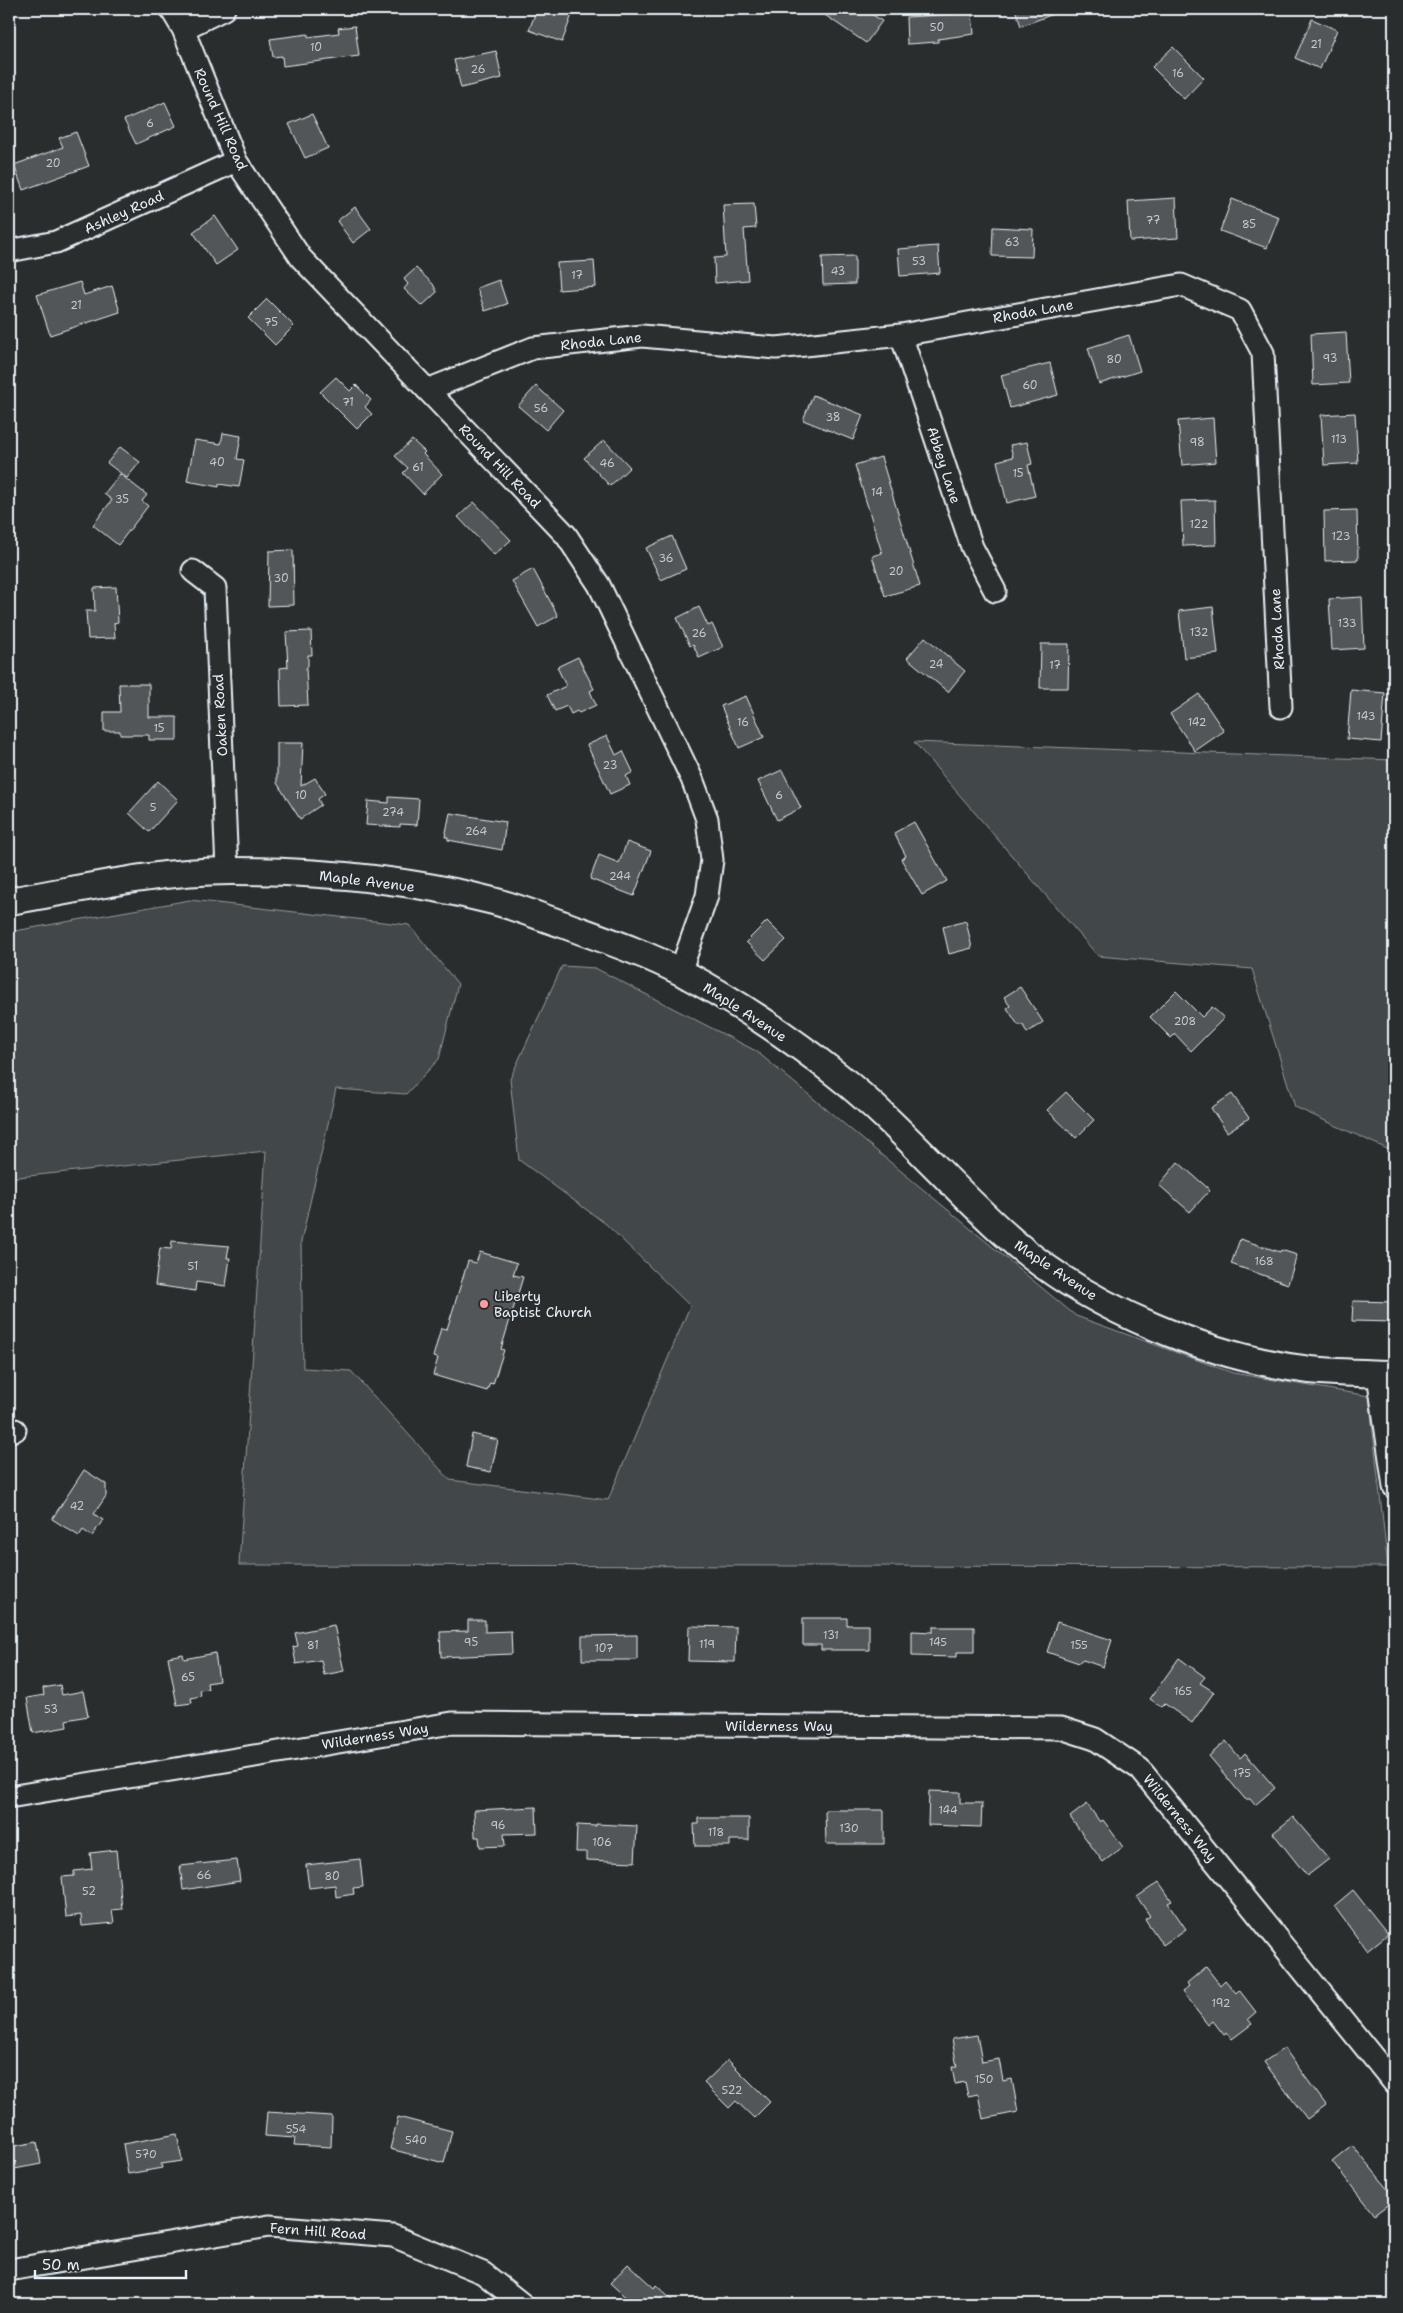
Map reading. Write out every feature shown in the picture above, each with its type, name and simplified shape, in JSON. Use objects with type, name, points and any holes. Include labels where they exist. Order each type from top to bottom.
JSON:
[{"type":"main road","name":"Maple Avenue","points":[[9,901],[145,878],[227,870],[350,876],[489,900],[604,939],[680,972],[759,1019],[839,1076],[891,1122],[1019,1246],[1096,1298],[1140,1320],[1228,1353],[1311,1370],[1386,1374]]},
{"type":"street","name":"Round Hill Road","points":[[171,9],[183,29],[236,161],[301,258],[566,535],[599,585],[692,779],[707,819],[712,860],[708,896],[680,972]]},
{"type":"street","points":[[183,29],[224,9]]},
{"type":"street","name":"Ashley Road","points":[[9,251],[56,242],[236,161]]},
{"type":"street","name":"Rhoda Lane","points":[[427,390],[533,348],[642,336],[776,348],[901,335],[1181,285],[1240,310],[1263,353],[1281,707]]},
{"type":"street","name":"Abbey Lane","points":[[901,335],[972,547],[995,591]]},
{"type":"street","name":"Oaken Road","points":[[192,571],[215,588],[227,870]]},
{"type":"street","points":[[1386,1374],[1394,1487]]},
{"type":"street","name":"Wilderness Way","points":[[9,1797],[452,1723],[1061,1728],[1095,1738],[1140,1769],[1394,2083]]},
{"type":"street","name":"Fern Hill Road","points":[[9,2270],[269,2226],[393,2236],[483,2273],[522,2304]]},
{"type":"shaded area","points":[[914,742],[1394,760],[1394,1152],[1295,1107],[1252,969],[1098,956]]},
{"type":"shaded area","points":[[190,900],[409,925],[458,984],[439,1059],[406,1094],[336,1089],[301,1242],[303,1368],[351,1371],[450,1480],[608,1500],[690,1306],[606,1224],[519,1160],[510,1079],[562,966],[595,968],[756,1051],[1076,1316],[1233,1373],[1369,1396],[1388,1567],[239,1565],[266,1151],[9,1178],[9,932]]},
{"type":"building","points":[[537,9],[574,9],[562,42],[529,30]]},
{"type":"building","points":[[816,9],[864,9],[882,21],[866,43]]},
{"type":"building","points":[[1015,9],[1063,9],[1064,10],[1021,26]]},
{"type":"building","points":[[972,13],[974,34],[938,39],[938,42],[907,44],[906,17]]},
{"type":"building","points":[[1312,19],[1337,30],[1320,69],[1295,58]]},
{"type":"building","points":[[355,26],[359,56],[283,66],[282,56],[273,57],[270,39],[308,34],[308,37],[339,33],[338,28]]},
{"type":"building","points":[[1173,47],[1204,78],[1184,99],[1152,67]]},
{"type":"building","points":[[496,51],[502,78],[461,88],[454,60]]},
{"type":"building","points":[[165,102],[176,126],[136,144],[124,120]]},
{"type":"building","points":[[312,114],[328,148],[305,158],[289,124]]},
{"type":"building","points":[[76,132],[89,166],[23,190],[14,165],[63,147],[59,138]]},
{"type":"building","points":[[1176,198],[1178,238],[1130,241],[1128,201]]},
{"type":"building","points":[[1232,199],[1279,217],[1267,248],[1220,231]]},
{"type":"building","points":[[754,204],[756,228],[744,229],[748,280],[715,283],[714,258],[726,257],[723,205]]},
{"type":"building","points":[[355,207],[371,229],[353,243],[337,221]]},
{"type":"building","points":[[215,216],[238,250],[216,265],[193,232]]},
{"type":"building","points":[[993,227],[1033,229],[1032,257],[992,256]]},
{"type":"building","points":[[938,246],[940,273],[900,276],[898,249]]},
{"type":"building","points":[[855,256],[855,284],[823,285],[822,257]]},
{"type":"building","points":[[594,261],[596,287],[559,290],[557,263]]},
{"type":"building","points":[[416,268],[433,284],[437,292],[422,306],[404,289],[408,284],[404,279]]},
{"type":"building","points":[[499,280],[507,304],[485,311],[477,288]]},
{"type":"building","points":[[80,282],[84,295],[112,286],[120,312],[50,335],[37,295]]},
{"type":"building","points":[[267,299],[294,326],[275,345],[248,318]]},
{"type":"building","points":[[1346,332],[1349,383],[1313,385],[1311,334]]},
{"type":"building","points":[[1129,335],[1140,371],[1099,384],[1088,348]]},
{"type":"building","points":[[1050,363],[1058,395],[1010,408],[1001,375]]},
{"type":"building","points":[[336,377],[350,391],[356,385],[371,400],[365,407],[372,414],[357,429],[320,392]]},
{"type":"building","points":[[536,386],[563,410],[546,430],[518,406]]},
{"type":"building","points":[[813,395],[863,415],[853,440],[803,420]]},
{"type":"building","points":[[1355,413],[1358,463],[1324,465],[1321,415]]},
{"type":"building","points":[[1213,418],[1216,462],[1182,465],[1178,421]]},
{"type":"building","points":[[223,433],[241,436],[237,459],[244,460],[239,487],[219,484],[219,487],[187,481],[195,440],[221,444]]},
{"type":"building","points":[[412,440],[425,452],[423,454],[442,474],[423,494],[403,473],[408,468],[395,456]]},
{"type":"building","points":[[604,440],[630,467],[610,486],[584,458]]},
{"type":"building","points":[[1027,442],[1032,464],[1028,465],[1035,496],[1007,503],[997,461],[1013,457],[1010,445]]},
{"type":"building","points":[[120,447],[140,462],[127,478],[107,463]]},
{"type":"building","points":[[881,457],[920,586],[885,596],[872,556],[882,553],[855,465]]},
{"type":"building","points":[[120,474],[147,495],[142,501],[148,506],[118,545],[93,525],[112,500],[104,494]]},
{"type":"building","points":[[1215,500],[1216,545],[1183,546],[1181,501]]},
{"type":"building","points":[[474,502],[511,540],[494,555],[458,517]]},
{"type":"building","points":[[1357,510],[1358,560],[1325,561],[1324,511]]},
{"type":"building","points":[[672,536],[686,569],[661,580],[646,548]]},
{"type":"building","points":[[293,550],[294,605],[268,606],[269,551]]},
{"type":"building","points":[[533,569],[558,616],[538,627],[512,581]]},
{"type":"building","points":[[116,587],[118,622],[114,623],[115,638],[88,639],[86,611],[95,611],[94,588]]},
{"type":"building","points":[[1362,597],[1364,648],[1332,650],[1329,599]]},
{"type":"building","points":[[699,607],[708,626],[712,624],[723,647],[699,658],[693,644],[690,646],[677,618]]},
{"type":"building","points":[[1213,607],[1218,654],[1184,658],[1179,611]]},
{"type":"building","points":[[311,631],[312,655],[308,655],[308,666],[306,668],[308,705],[281,706],[280,668],[288,667],[286,632]]},
{"type":"building","points":[[925,637],[965,671],[948,692],[907,658]]},
{"type":"building","points":[[1041,644],[1069,644],[1068,688],[1040,688]]},
{"type":"building","points":[[578,657],[594,689],[590,691],[596,705],[579,713],[577,711],[571,714],[567,706],[555,711],[547,695],[566,686],[557,667]]},
{"type":"building","points":[[119,684],[149,684],[149,717],[177,717],[177,740],[149,740],[149,735],[120,735],[120,731],[104,731],[104,712],[120,712]]},
{"type":"building","points":[[1351,690],[1385,693],[1381,742],[1347,739]]},
{"type":"building","points":[[1199,694],[1224,731],[1195,751],[1170,714]]},
{"type":"building","points":[[746,696],[764,737],[739,748],[721,706]]},
{"type":"building","points":[[607,736],[616,755],[623,751],[633,772],[626,776],[630,785],[610,794],[587,745]]},
{"type":"building","points":[[277,743],[303,743],[301,786],[315,778],[325,794],[318,799],[321,805],[300,819],[277,783]]},
{"type":"building","points":[[782,770],[801,808],[777,820],[758,781]]},
{"type":"building","points":[[158,781],[178,800],[149,832],[129,813]]},
{"type":"building","points":[[389,797],[419,799],[417,825],[400,824],[400,827],[366,825],[368,801],[389,803]]},
{"type":"building","points":[[450,813],[506,822],[502,850],[448,840],[448,837],[445,837]]},
{"type":"building","points":[[914,822],[947,881],[922,895],[901,859],[906,856],[894,833]]},
{"type":"building","points":[[627,842],[651,851],[634,896],[590,879],[599,855],[619,863]]},
{"type":"building","points":[[767,921],[786,940],[765,960],[746,942]]},
{"type":"building","points":[[966,921],[972,948],[949,954],[943,927]]},
{"type":"building","points":[[1020,987],[1043,1022],[1027,1033],[1023,1025],[1018,1025],[1007,1008],[1010,1006],[1004,997]]},
{"type":"building","points":[[1176,991],[1202,1017],[1212,1007],[1224,1018],[1191,1051],[1175,1034],[1171,1038],[1150,1017]]},
{"type":"building","points":[[1066,1092],[1094,1120],[1076,1138],[1047,1110]]},
{"type":"building","points":[[1232,1094],[1249,1118],[1227,1132],[1211,1108]]},
{"type":"building","points":[[1178,1162],[1210,1190],[1190,1212],[1159,1185]]},
{"type":"building","points":[[1240,1239],[1280,1252],[1281,1250],[1297,1255],[1288,1284],[1231,1264]]},
{"type":"building","points":[[172,1241],[229,1246],[227,1258],[230,1258],[226,1286],[196,1282],[195,1291],[155,1285],[160,1248],[171,1249]]},
{"type":"building","name":"Liberty Baptist Church","points":[[480,1252],[517,1263],[513,1275],[523,1277],[501,1349],[504,1350],[493,1384],[490,1383],[487,1391],[433,1375],[438,1358],[433,1357],[441,1328],[447,1329],[468,1261],[476,1263]]},
{"type":"building","points":[[1353,1301],[1394,1302],[1394,1322],[1352,1321]]},
{"type":"building","points":[[472,1434],[498,1440],[491,1472],[466,1467]]},
{"type":"building","points":[[84,1470],[106,1484],[106,1496],[94,1514],[103,1520],[92,1536],[83,1530],[79,1536],[52,1519]]},
{"type":"building","points":[[803,1618],[847,1618],[847,1625],[869,1625],[869,1650],[821,1650],[821,1645],[803,1645]]},
{"type":"building","points":[[468,1620],[485,1620],[485,1632],[511,1631],[512,1654],[441,1657],[440,1632],[468,1631]]},
{"type":"building","points":[[1057,1622],[1112,1640],[1103,1667],[1083,1660],[1079,1663],[1047,1652]]},
{"type":"building","points":[[334,1625],[344,1671],[324,1675],[321,1660],[296,1664],[293,1647],[298,1646],[295,1633]]},
{"type":"building","points":[[689,1626],[736,1627],[735,1662],[688,1661]]},
{"type":"building","points":[[933,1627],[974,1627],[974,1652],[957,1652],[957,1657],[912,1656],[912,1631],[933,1632]]},
{"type":"building","points":[[637,1635],[637,1660],[582,1660],[582,1636]]},
{"type":"building","points":[[215,1653],[219,1681],[207,1683],[208,1689],[200,1690],[201,1696],[191,1698],[192,1703],[177,1705],[168,1657],[183,1654],[184,1659]]},
{"type":"building","points":[[1179,1658],[1205,1677],[1200,1683],[1214,1692],[1192,1723],[1165,1704],[1162,1707],[1150,1699]]},
{"type":"building","points":[[60,1685],[62,1695],[83,1691],[88,1716],[66,1720],[67,1727],[33,1733],[27,1698],[44,1695],[43,1688]]},
{"type":"building","points":[[1226,1741],[1240,1758],[1245,1753],[1275,1788],[1255,1805],[1250,1799],[1245,1799],[1209,1756]]},
{"type":"building","points":[[929,1791],[960,1792],[960,1803],[982,1803],[981,1827],[928,1825]]},
{"type":"building","points":[[1087,1804],[1100,1822],[1103,1820],[1123,1847],[1103,1862],[1070,1817]]},
{"type":"building","points":[[536,1807],[537,1833],[504,1834],[505,1846],[480,1847],[479,1837],[475,1837],[474,1810]]},
{"type":"building","points":[[825,1810],[884,1810],[884,1844],[826,1844]]},
{"type":"building","points":[[1293,1817],[1329,1859],[1307,1876],[1273,1833]]},
{"type":"building","points":[[698,1818],[749,1818],[749,1840],[730,1840],[730,1846],[695,1846],[694,1824],[698,1824]]},
{"type":"building","points":[[596,1824],[637,1826],[635,1862],[586,1860],[586,1852],[576,1852],[577,1825],[596,1826]]},
{"type":"building","points":[[116,1850],[122,1909],[112,1910],[114,1923],[82,1926],[81,1915],[66,1917],[62,1877],[74,1876],[74,1871],[92,1869],[90,1853]]},
{"type":"building","points":[[360,1859],[363,1887],[353,1888],[354,1894],[336,1897],[335,1885],[309,1888],[306,1865]]},
{"type":"building","points":[[237,1860],[240,1881],[183,1890],[180,1866]]},
{"type":"building","points":[[1159,1882],[1172,1901],[1168,1903],[1186,1929],[1163,1945],[1145,1919],[1150,1916],[1137,1897]]},
{"type":"building","points":[[1353,1890],[1388,1934],[1367,1951],[1334,1906]]},
{"type":"building","points":[[1206,1967],[1220,1985],[1225,1980],[1236,1993],[1239,1990],[1256,2012],[1248,2019],[1252,2024],[1232,2039],[1227,2033],[1224,2035],[1213,2021],[1208,2025],[1182,1992],[1189,1986],[1187,1983]]},
{"type":"building","points":[[977,2035],[982,2062],[999,2059],[1003,2081],[1012,2079],[1018,2112],[983,2119],[978,2094],[968,2096],[965,2082],[955,2084],[952,2067],[957,2067],[952,2039]]},
{"type":"building","points":[[1284,2048],[1326,2105],[1307,2119],[1264,2062]]},
{"type":"building","points":[[728,2060],[770,2102],[754,2118],[736,2101],[729,2108],[704,2083]]},
{"type":"building","points":[[267,2112],[332,2116],[331,2147],[294,2145],[295,2138],[265,2136]]},
{"type":"building","points":[[398,2117],[452,2131],[444,2163],[390,2149]]},
{"type":"building","points":[[177,2134],[182,2161],[161,2164],[162,2168],[128,2174],[123,2144]]},
{"type":"building","points":[[37,2142],[41,2164],[9,2170],[9,2147]]},
{"type":"building","points":[[1352,2145],[1394,2196],[1394,2200],[1374,2215],[1332,2161]]},
{"type":"building","points":[[628,2264],[654,2288],[656,2285],[676,2304],[633,2304],[610,2283]]},
{"type":"place","name":"Liberty Baptist Church","points":[[484,1304]]}]
